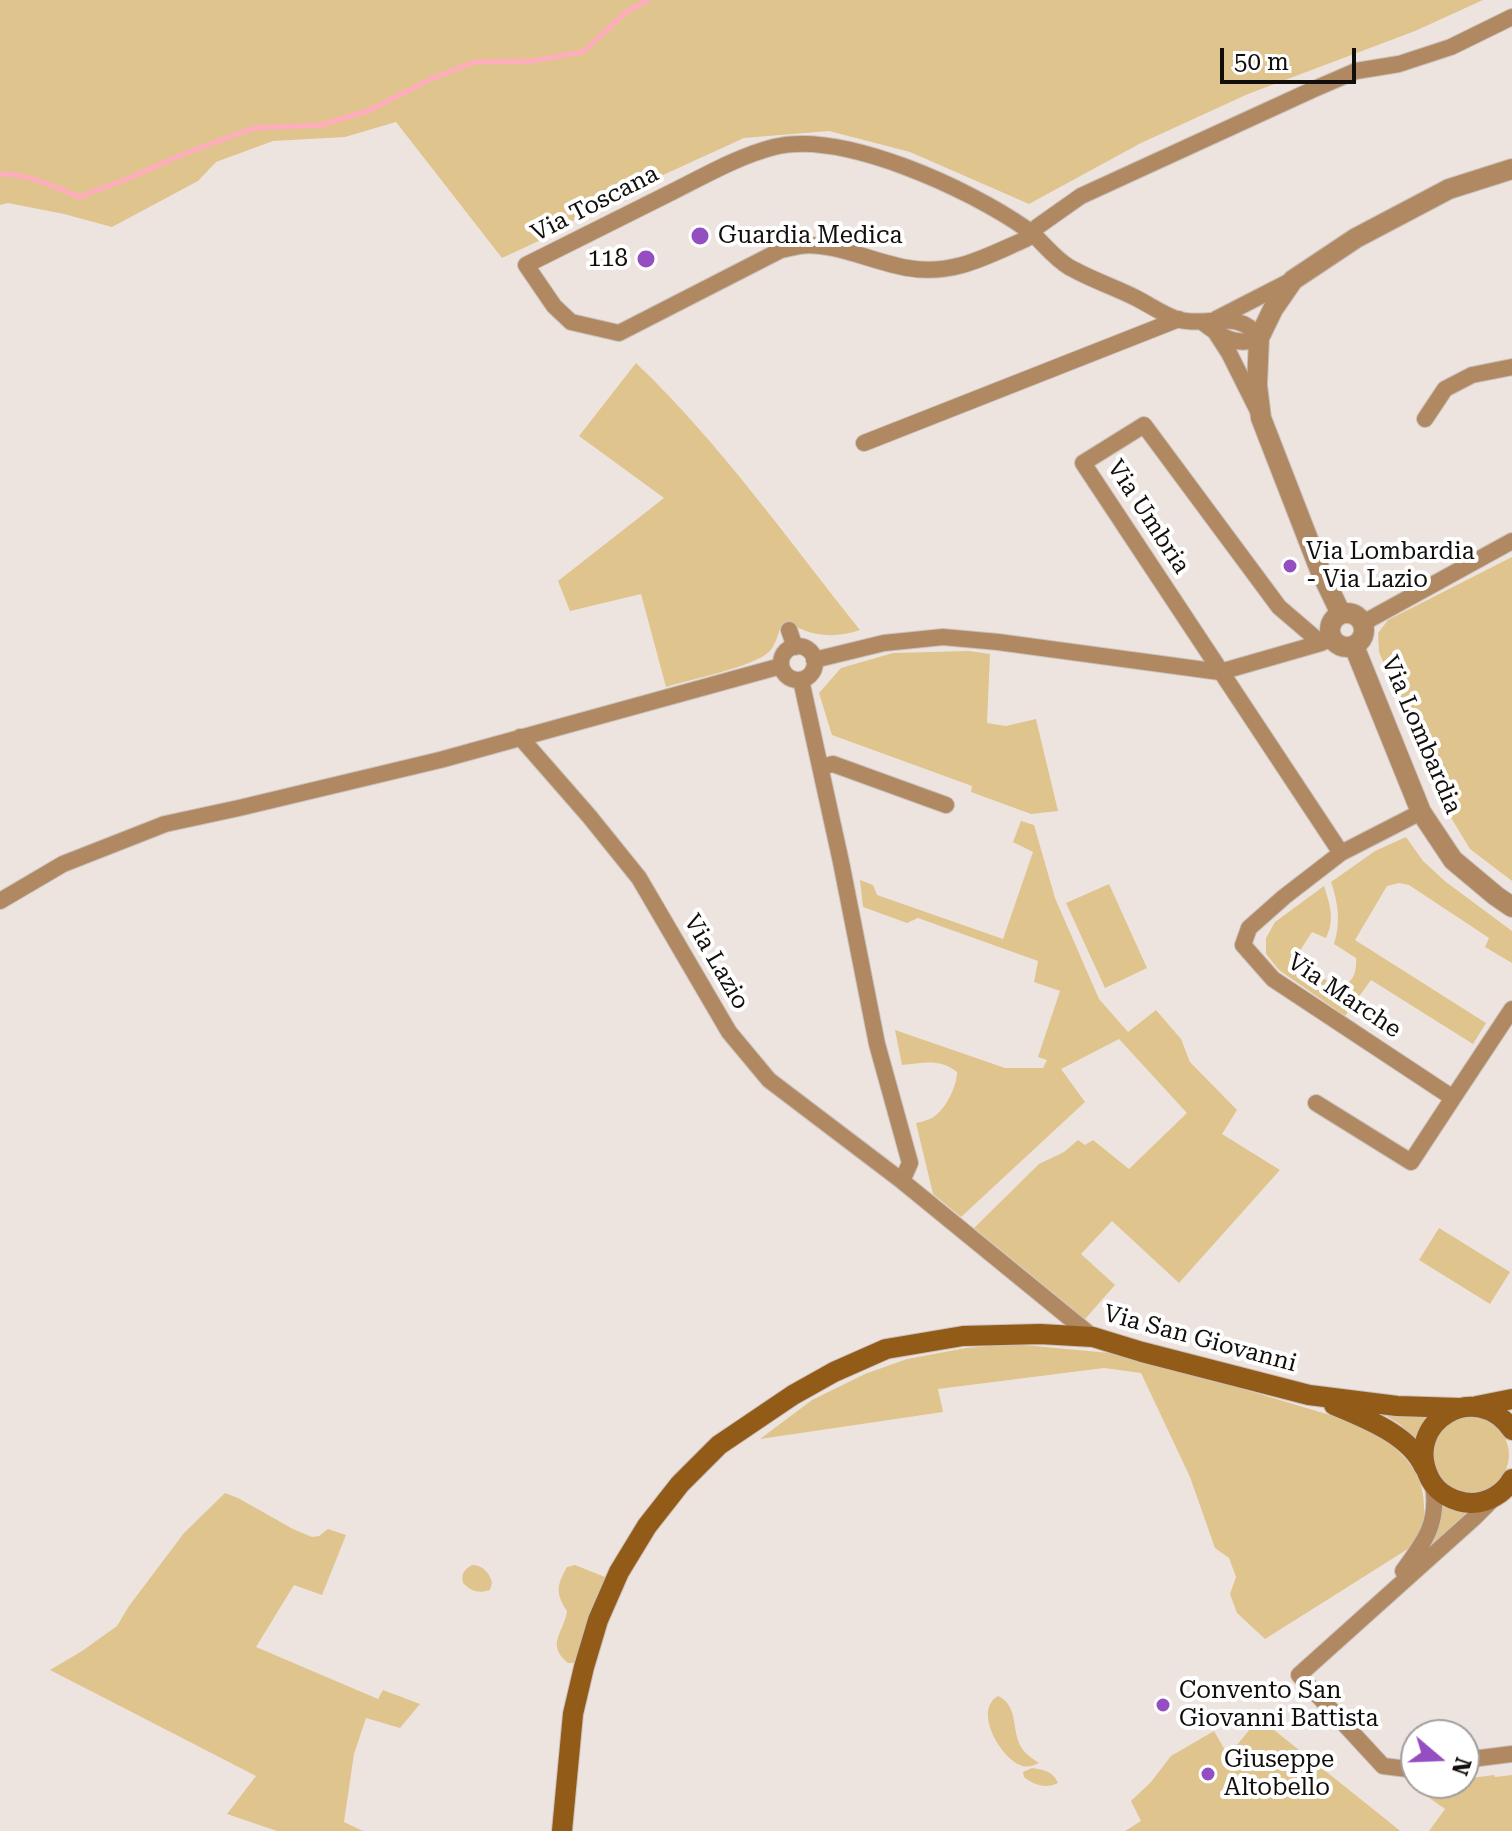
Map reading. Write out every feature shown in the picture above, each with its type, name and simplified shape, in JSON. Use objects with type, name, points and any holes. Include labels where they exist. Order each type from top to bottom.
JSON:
[{"type":"main road","name":"Via San Giovanni","points":[[562,1831],[573,1714],[598,1620],[619,1572],[647,1526],[680,1484],[719,1445],[793,1395],[834,1372],[886,1349],[963,1336],[1040,1334],[1093,1337],[1309,1395],[1397,1406],[1468,1407],[1512,1399]]},
{"type":"main road","name":"Via San Giovanni","points":[[1309,1395],[1389,1430],[1420,1457],[1429,1477]]},
{"type":"main road","points":[[1507,1486],[1478,1503],[1461,1502],[1446,1496],[1429,1477],[1423,1454],[1433,1425],[1445,1414],[1468,1407],[1492,1411],[1512,1430]]},
{"type":"street","name":"Via Toscana","points":[[1259,338],[1244,323],[1211,325],[1179,319],[1067,266],[1031,233],[1005,214],[902,166],[845,149],[801,144],[775,147],[729,164],[526,265],[554,306],[571,322],[619,333],[781,250],[801,245],[819,246],[910,269],[960,267],[1031,233],[1081,196],[1312,90],[1356,71],[1399,64],[1451,47],[1512,17]]},
{"type":"street","points":[[1341,614],[1320,570],[1261,418],[1229,353],[1211,325],[1293,280],[1356,238],[1449,189],[1512,169]]},
{"type":"street","points":[[1261,418],[1257,385],[1259,338],[1273,309],[1293,280]]},
{"type":"street","name":"Via Toscana","points":[[864,443],[1179,319]]},
{"type":"street","points":[[1425,419],[1445,389],[1472,375],[1512,367]]},
{"type":"street","name":"Via Umbria","points":[[1327,641],[1279,607],[1144,425],[1083,463],[1341,853]]},
{"type":"street","points":[[1363,623],[1512,541]]},
{"type":"street","points":[[814,660],[884,643],[943,637],[1220,672],[1327,641],[1342,647],[1354,646],[1364,636],[1363,623],[1354,614],[1341,614],[1333,620],[1327,641]]},
{"type":"street","points":[[792,639],[813,655],[814,660],[815,666],[810,675],[801,680],[786,676],[781,666],[792,639]]},
{"type":"street","name":"Via Lombardia","points":[[1354,646],[1421,812],[1453,860],[1512,907]]},
{"type":"street","points":[[0,901],[63,864],[165,824],[440,760],[781,666]]},
{"type":"street","points":[[801,680],[877,1044],[910,1163],[902,1181]]},
{"type":"street","name":"Via Lazio","points":[[520,737],[639,878],[729,1032],[769,1080],[902,1181],[1093,1337]]},
{"type":"street","points":[[821,767],[833,764],[946,805]]},
{"type":"street","name":"Via Marche","points":[[1421,812],[1341,853],[1249,928],[1243,945],[1273,979],[1453,1098]]},
{"type":"street","points":[[1316,1103],[1411,1162],[1512,1009]]},
{"type":"street","points":[[1384,1598],[1429,1531],[1435,1513],[1429,1477]]},
{"type":"street","points":[[1400,1768],[1383,1766],[1299,1675],[1507,1486]]},
{"type":"street","points":[[1480,1758],[1512,1754]]},
{"type":"shaded area","points":[[0,0],[1483,0],[1415,31],[1248,94],[1141,143],[1029,204],[910,152],[829,131],[744,138],[604,202],[543,239],[502,258],[396,122],[345,137],[273,141],[216,162],[198,181],[112,227],[8,203],[0,205]]},
{"type":"shaded area","points":[[636,363],[724,458],[860,630],[826,635],[793,625],[780,629],[773,647],[761,657],[666,687],[641,594],[570,611],[558,581],[664,498],[579,436]]},
{"type":"shaded area","points":[[1512,557],[1512,881],[1470,849],[1439,798],[1379,652],[1378,633],[1388,620]]},
{"type":"shaded area","points":[[969,651],[990,654],[987,723],[1006,726],[1036,719],[1058,811],[1031,814],[971,792],[972,786],[832,735],[819,693],[841,668],[893,653]]},
{"type":"shaded area","points":[[1021,821],[1034,825],[1055,898],[1099,999],[1128,1032],[1156,1010],[1181,1039],[1190,1062],[1237,1110],[1222,1134],[1280,1170],[1179,1283],[1112,1221],[1081,1254],[1115,1285],[1085,1319],[974,1228],[1039,1164],[1064,1152],[1078,1140],[1085,1145],[1093,1140],[1129,1169],[1187,1113],[1119,1039],[1061,1069],[1085,1102],[961,1217],[933,1194],[916,1123],[935,1116],[945,1105],[957,1072],[937,1063],[902,1065],[895,1030],[1005,1068],[1043,1068],[1047,1060],[1038,1057],[1060,991],[1034,982],[1038,961],[918,918],[907,923],[863,907],[860,880],[873,885],[877,895],[1003,939],[1033,852],[1013,842]]},
{"type":"shaded area","points":[[1406,837],[1423,861],[1446,882],[1512,931],[1512,963],[1485,947],[1489,938],[1409,885],[1399,883],[1387,886],[1355,940],[1486,1023],[1473,1044],[1371,980],[1345,1016],[1279,970],[1266,954],[1266,938],[1275,922],[1324,886],[1330,906],[1329,931],[1326,938],[1312,932],[1294,960],[1339,988],[1348,983],[1355,973],[1356,958],[1334,944],[1338,913],[1331,882],[1375,851]]},
{"type":"shaded area","points":[[1109,884],[1147,968],[1105,988],[1066,903]]},
{"type":"shaded area","points":[[1439,1228],[1510,1272],[1490,1304],[1419,1260]]},
{"type":"shaded area","points":[[1013,1344],[1110,1353],[1169,1367],[1350,1421],[1389,1443],[1410,1464],[1422,1490],[1424,1523],[1421,1531],[1411,1547],[1265,1639],[1237,1613],[1230,1594],[1236,1577],[1229,1558],[1215,1548],[1190,1477],[1141,1373],[1104,1368],[938,1389],[943,1412],[760,1439],[812,1400],[865,1374],[907,1359],[966,1348]]},
{"type":"shaded area","points":[[1385,1415],[1431,1416],[1419,1443],[1401,1425]]},
{"type":"shaded area","points":[[1471,1417],[1486,1420],[1498,1428],[1506,1440],[1509,1455],[1506,1470],[1498,1482],[1486,1490],[1471,1493],[1456,1490],[1444,1482],[1436,1470],[1433,1455],[1436,1440],[1444,1428],[1456,1420]]},
{"type":"shaded area","points":[[225,1493],[312,1537],[328,1529],[346,1535],[322,1595],[294,1585],[256,1647],[378,1699],[383,1690],[420,1704],[400,1728],[366,1718],[354,1754],[344,1822],[363,1831],[277,1831],[227,1814],[256,1776],[50,1670],[117,1626],[184,1533]]},
{"type":"shaded area","points":[[1443,1505],[1466,1513],[1429,1547],[1438,1523]]},
{"type":"shaded area","points":[[472,1565],[488,1573],[492,1583],[490,1590],[475,1591],[463,1583],[464,1572]]},
{"type":"shaded area","points":[[575,1565],[610,1579],[579,1663],[568,1663],[561,1656],[557,1644],[567,1611],[559,1589],[567,1567]]},
{"type":"shaded area","points":[[998,1696],[1009,1706],[1023,1750],[1039,1763],[1020,1765],[998,1743],[992,1733],[988,1712]]},
{"type":"shaded area","points":[[1259,1718],[1400,1831],[1125,1831],[1141,1821],[1131,1801],[1171,1756],[1214,1731],[1226,1752],[1237,1745]]},
{"type":"shaded area","points":[[1032,1768],[1051,1774],[1058,1783],[1045,1786],[1032,1782],[1024,1777],[1023,1772]]},
{"type":"shaded area","points":[[1512,1775],[1512,1831],[1429,1831],[1445,1809],[1431,1799],[1480,1799],[1480,1777]]},
{"type":"waterway","points":[[0,174],[31,178],[79,197],[254,128],[321,125],[368,111],[429,80],[474,62],[532,61],[583,52],[625,13],[648,0]]},
{"type":"place","name":"Guardia Medica","points":[[700,236]]},
{"type":"place","name":"118","points":[[646,259]]},
{"type":"place","name":"Via Lombardia - Via Lazio","points":[[1290,566]]},
{"type":"place","name":"Convento San Giovanni Battista","points":[[1163,1705]]},
{"type":"place","name":"Giuseppe Altobello","points":[[1208,1774]]}]
